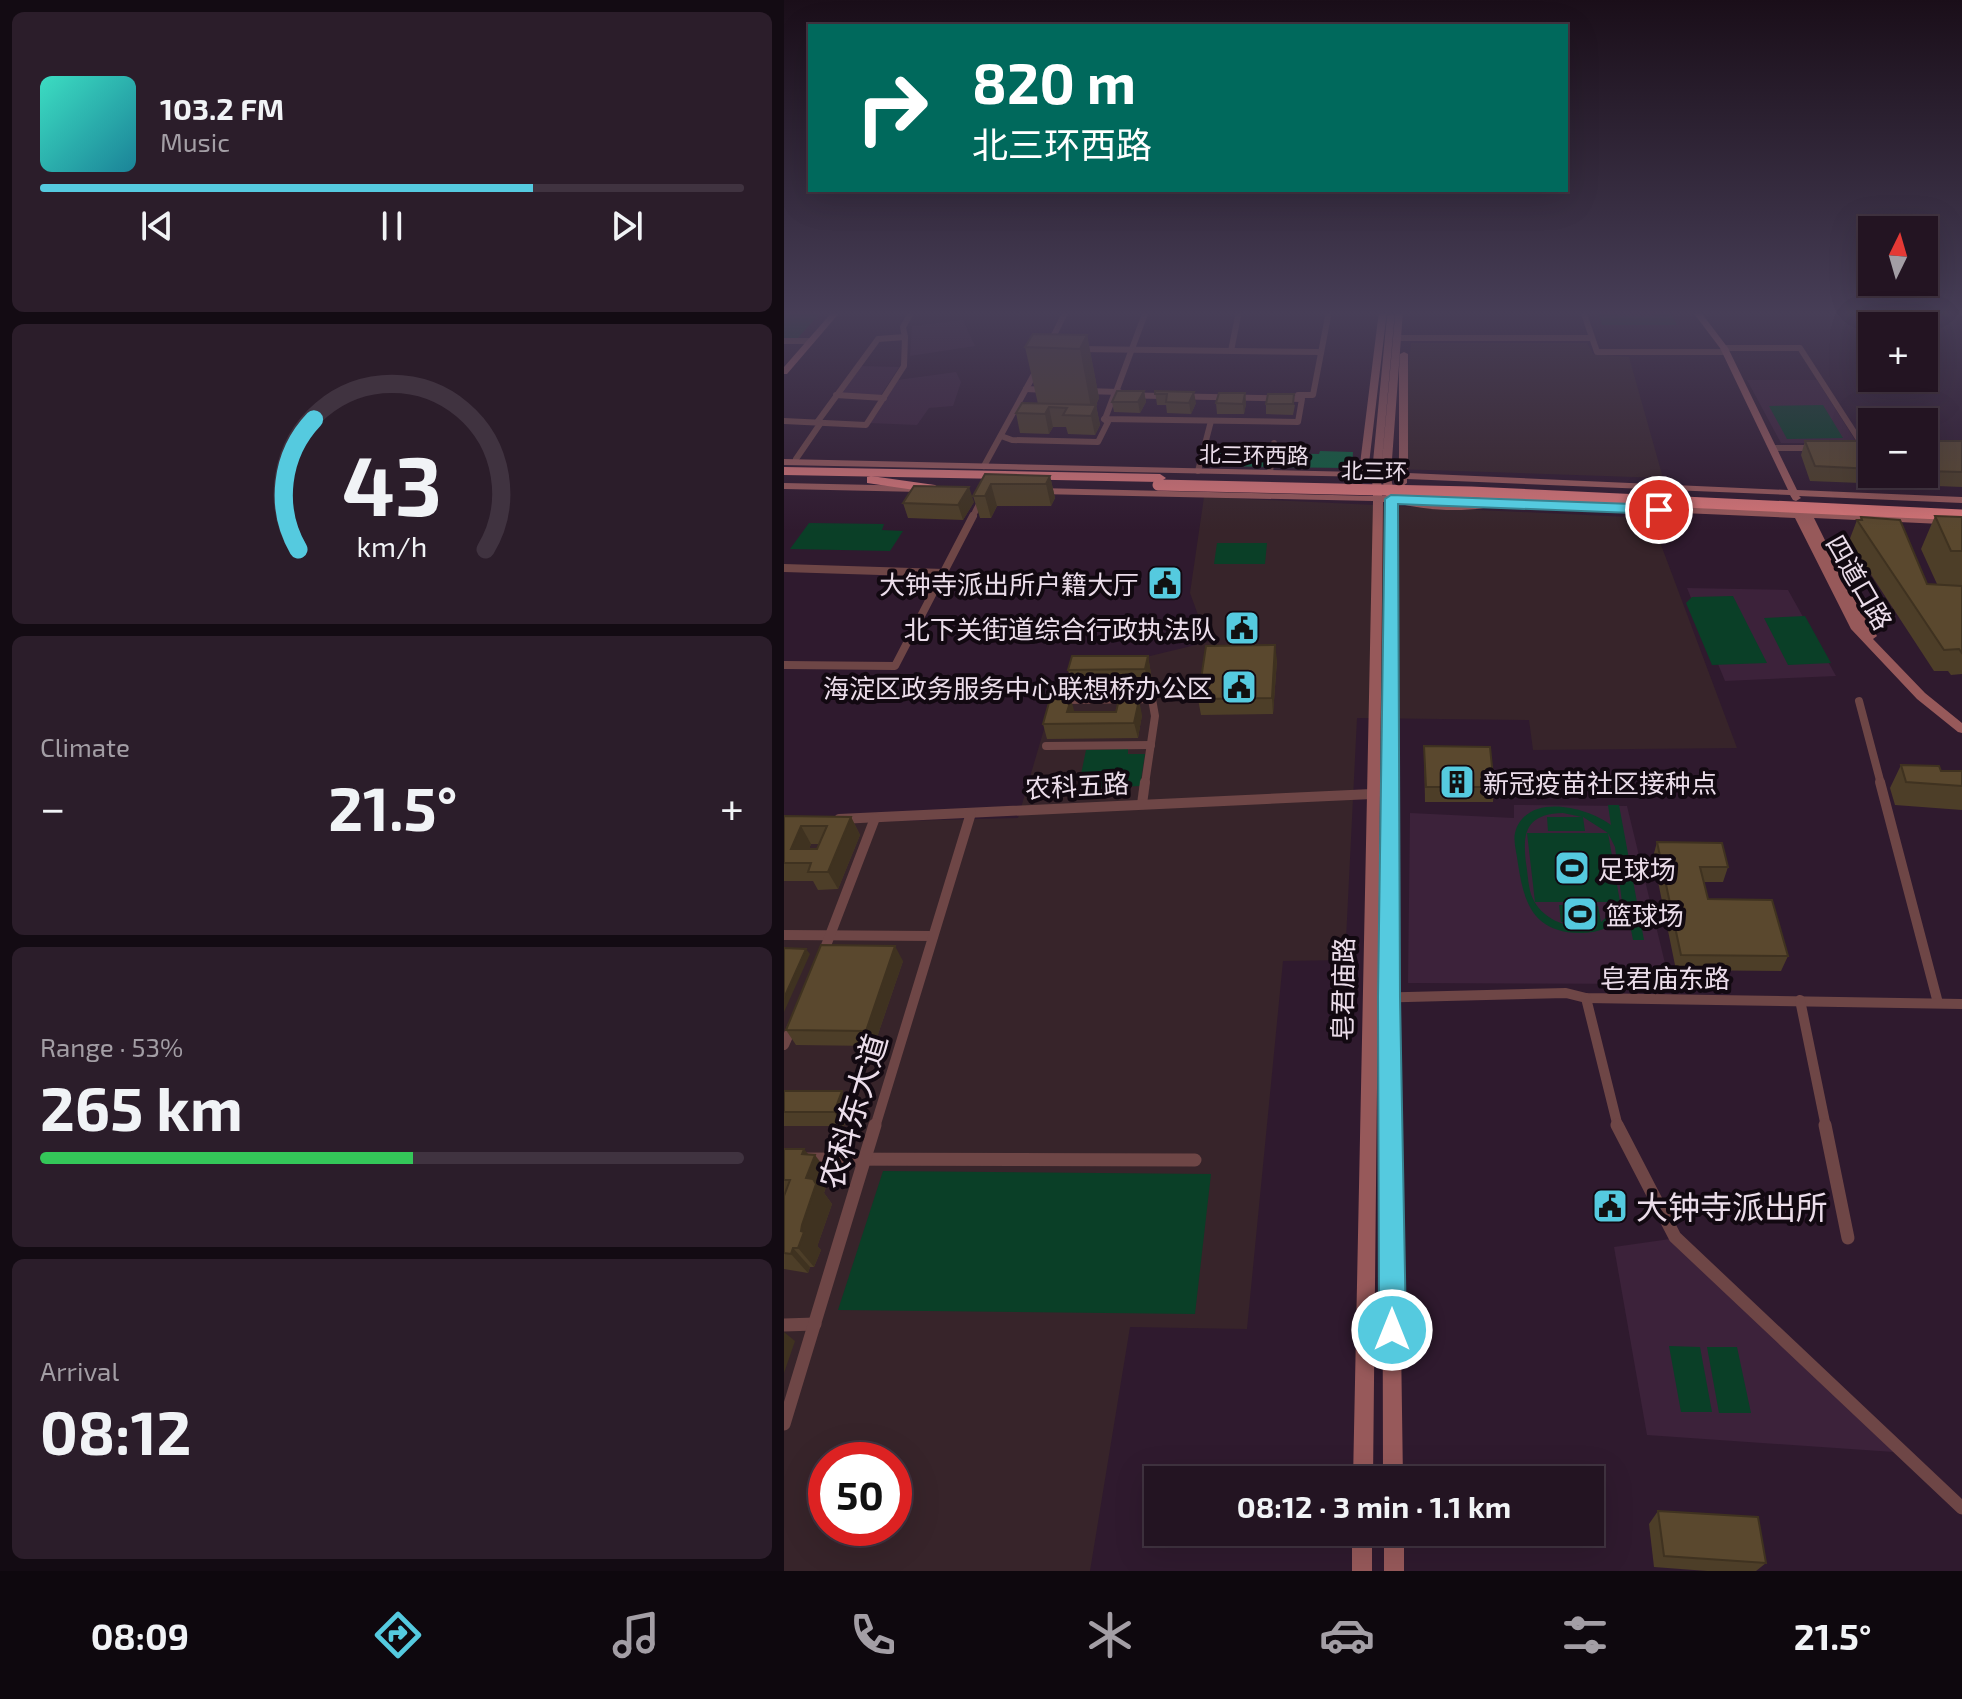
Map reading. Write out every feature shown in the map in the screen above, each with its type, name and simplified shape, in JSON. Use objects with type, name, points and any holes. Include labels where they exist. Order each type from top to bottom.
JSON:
[{"type":"highway","points":[[844,463],[912,472]]},
{"type":"highway","name":"北三环","points":[[784,471],[1487,487],[1962,508]]},
{"type":"highway","name":"北三环","points":[[784,477],[1156,478],[1962,515]]},
{"type":"highway","points":[[861,479],[942,490]]},
{"type":"street","points":[[796,459],[844,384]]},
{"type":"street","points":[[784,421],[866,425],[893,384]]},
{"type":"street","points":[[984,466],[1029,384]]},
{"type":"street","points":[[1116,392],[1119,384]]},
{"type":"street","points":[[1071,391],[1313,395],[1315,384]]},
{"type":"street","points":[[1363,475],[1374,384]]},
{"type":"street","points":[[1386,496],[1381,475],[1387,384]]},
{"type":"street","points":[[1381,475],[1394,384]]},
{"type":"street","points":[[1286,496],[1306,501],[1386,496],[1403,482],[1405,428],[1401,413],[1401,384]]},
{"type":"street","points":[[1742,384],[1803,515]]},
{"type":"street","points":[[1825,384],[1858,433]]},
{"type":"street","points":[[1026,389],[1056,390]]},
{"type":"street","points":[[836,395],[884,398]]},
{"type":"street","points":[[1114,395],[1302,399],[1298,422],[1102,418],[1114,395]]},
{"type":"street","points":[[1012,416],[1023,416]]},
{"type":"street","points":[[1001,436],[1012,440],[1098,442],[1108,422],[1102,418]]},
{"type":"street","points":[[1198,471],[1211,421]]},
{"type":"street","points":[[1270,472],[1274,443]]},
{"type":"street","points":[[1774,448],[1820,448]]},
{"type":"street","points":[[1850,449],[1858,449]]},
{"type":"street","name":"北三环西路","points":[[784,462],[984,466],[1156,478],[1198,471],[1381,475],[1403,482],[1717,489],[1962,500]]},
{"type":"street","points":[[1324,497],[1328,474]]},
{"type":"street","points":[[1326,485],[1416,505],[1479,507],[1501,502],[1962,522]]},
{"type":"street","points":[[784,486],[942,490]]},
{"type":"street","points":[[1717,489],[1722,512]]},
{"type":"street","points":[[784,665],[895,666],[986,491],[974,490]]},
{"type":"street","name":"北三环西路","points":[[1029,491],[1386,496]]},
{"type":"street","name":"皂君庙路","points":[[1363,1466],[1372,794],[1386,496]]},
{"type":"street","name":"皂君庙路","points":[[1386,496],[1393,1466]]},
{"type":"street","points":[[1881,496],[1890,519]]},
{"type":"street","name":"四道口路","points":[[1803,515],[1854,610],[1875,640],[1905,672],[1962,719]]},
{"type":"street","name":"四道口路","points":[[1803,515],[1855,627],[1921,696],[1962,729]]},
{"type":"street","points":[[784,568],[944,573]]},
{"type":"street","points":[[1064,700],[1152,699],[1155,716],[1142,804]]},
{"type":"street","points":[[1859,701],[1938,1003]]},
{"type":"street","points":[[1046,746],[1151,745]]},
{"type":"street","name":"农科五路","points":[[830,820],[1372,794]]},
{"type":"street","name":"农科东大道","points":[[784,1424],[971,813]]},
{"type":"street","points":[[819,963],[875,818]]},
{"type":"street","points":[[784,935],[933,936]]},
{"type":"street","name":"皂君庙东路","points":[[1368,998],[1566,993],[1586,998],[1962,1004]]},
{"type":"street","points":[[1586,998],[1618,1128],[1675,1237],[1962,1508]]},
{"type":"street","points":[[1800,1000],[1848,1238]]},
{"type":"street","points":[[784,1045],[796,1018]]},
{"type":"street","points":[[784,1159],[1195,1160]]},
{"type":"street","points":[[784,1325],[815,1324]]},
{"type":"street","points":[[1362,1546],[1362,1571]]},
{"type":"street","points":[[1394,1546],[1394,1571]]},
{"type":"shaded area","points":[[847,384],[888,384],[881,395],[840,394]]},
{"type":"shaded area","points":[[894,384],[960,384],[953,406],[929,408],[917,425],[868,423]]},
{"type":"shaded area","points":[[1406,384],[1637,384],[1663,478],[1397,469]]},
{"type":"shaded area","points":[[1749,384],[1820,384],[1857,443],[1781,443]]},
{"type":"shaded area","points":[[1204,497],[1651,518],[1737,748],[1533,750],[1529,720],[1357,718],[1345,960],[1283,961],[1247,1329],[1130,1327],[1090,1571],[784,1571],[784,824],[1018,818],[1059,678],[1208,642],[1190,593]]},
{"type":"shaded area","points":[[1687,588],[1788,590],[1836,676],[1725,681]]},
{"type":"shaded area","points":[[1514,805],[1627,806],[1670,984],[1408,983],[1410,813],[1514,818]]},
{"type":"shaded area","points":[[1670,1239],[1894,1452],[1647,1435],[1614,1247]]},
{"type":"green space","points":[[1823,405],[1843,438],[1787,439],[1769,406]]},
{"type":"green space","points":[[1320,451],[1353,452],[1352,465],[1345,468],[1211,466],[1214,452],[1319,454]]},
{"type":"green space","points":[[809,523],[884,524],[882,530],[903,531],[890,551],[790,549]]},
{"type":"green space","points":[[1217,543],[1267,543],[1265,564],[1214,564]]},
{"type":"green space","points":[[1733,596],[1767,663],[1712,665],[1686,603],[1692,597]]},
{"type":"green space","points":[[1805,616],[1831,663],[1788,665],[1764,618]]},
{"type":"green space","points":[[1128,749],[1128,754],[1145,754],[1140,786],[1078,789],[1086,750]]},
{"type":"green space","points":[[1608,805],[1619,805],[1644,940],[1633,940],[1627,910],[1607,928],[1594,932],[1580,933],[1551,927],[1534,913],[1524,891],[1515,833],[1521,820],[1531,812],[1558,806],[1588,813],[1611,825]],"holes":[[[1563,813],[1582,817],[1547,817],[1548,831],[1585,831],[1583,817],[1608,833],[1615,847],[1622,902],[1601,922],[1598,906],[1559,905],[1561,922],[1598,922],[1580,926],[1561,923],[1538,907],[1530,891],[1525,852],[1526,833],[1534,821],[1551,814]]]},
{"type":"green space","name":"足球场","points":[[1527,833],[1608,833],[1620,902],[1535,902]]},
{"type":"green space","points":[[883,1171],[1211,1174],[1195,1314],[838,1310]]},
{"type":"green space","points":[[1669,1346],[1700,1347],[1712,1412],[1681,1412]]},
{"type":"green space","points":[[1707,1347],[1737,1347],[1751,1413],[1719,1413]]},
{"type":"building","points":[[1117,391],[1144,391],[1138,402],[1112,402]]},
{"type":"building","points":[[1155,391],[1194,392],[1189,403],[1166,402],[1167,394],[1155,394]]},
{"type":"building","points":[[1219,393],[1245,393],[1243,404],[1216,403]]},
{"type":"building","points":[[1268,394],[1294,394],[1293,404],[1266,404]]},
{"type":"building","points":[[1022,403],[1096,405],[1091,416],[1063,415],[1067,408],[1049,407],[1045,414],[1016,413]]},
{"type":"building","points":[[1805,441],[1858,441],[1858,468],[1815,466]]},
{"type":"building","points":[[1938,441],[1962,441],[1962,472],[1938,471]]},
{"type":"building","points":[[985,474],[1050,476],[1046,484],[991,484],[985,496],[973,496]]},
{"type":"building","points":[[914,486],[969,487],[958,505],[903,503]]},
{"type":"building","points":[[1935,516],[1962,517],[1962,551],[1951,551]]},
{"type":"building","points":[[1861,517],[1900,520],[1927,584],[1962,586],[1962,653],[1959,649],[1944,650],[1857,520],[1862,520]]},
{"type":"building","name":"海淀区政务服务中心联想桥办公区","points":[[1275,645],[1272,698],[1198,699],[1206,646]]},
{"type":"building","points":[[1072,656],[1148,656],[1145,669],[1068,670]]},
{"type":"building","points":[[1050,699],[1071,699],[1067,712],[1116,712],[1119,700],[1139,700],[1134,723],[1043,724]]},
{"type":"building","points":[[1424,746],[1490,747],[1494,787],[1426,787]]},
{"type":"building","points":[[1901,765],[1939,766],[1941,771],[1962,771],[1962,786],[1906,782]]},
{"type":"building","points":[[784,816],[851,817],[828,872],[808,872],[811,863],[784,863]],"holes":[[[801,826],[827,826],[817,849],[791,849]]]},
{"type":"building","points":[[1657,842],[1722,843],[1728,867],[1700,867],[1708,899],[1772,900],[1788,956],[1681,955]]},
{"type":"building","points":[[821,945],[895,946],[866,1031],[786,1030]]},
{"type":"building","points":[[784,948],[806,949],[784,998]]},
{"type":"building","points":[[784,1091],[842,1091],[834,1112],[784,1112]]},
{"type":"building","points":[[784,1149],[804,1149],[802,1154],[815,1155],[806,1178],[813,1179],[816,1184],[802,1225],[801,1231],[804,1232],[798,1248],[793,1248],[791,1254],[784,1253],[784,1196],[790,1180],[784,1180]]},
{"type":"building","points":[[1658,1511],[1758,1517],[1766,1563],[1664,1556]]},
{"type":"place","name":"大钟寺派出所户籍大厅","points":[[1165,583]]},
{"type":"place","name":"北下关街道综合行政执法队","points":[[1242,628]]},
{"type":"place","name":"海淀区政务服务中心联想桥办公区","points":[[1239,687]]},
{"type":"place","name":"新冠疫苗社区接种点","points":[[1457,782]]},
{"type":"place","name":"足球场","points":[[1572,868]]},
{"type":"place","name":"篮球场","points":[[1580,914]]},
{"type":"place","name":"大钟寺派出所","points":[[1610,1206]]},
{"type":"route","points":[[1392,1330],[1389,997],[1391,499],[1659,510]]}]
